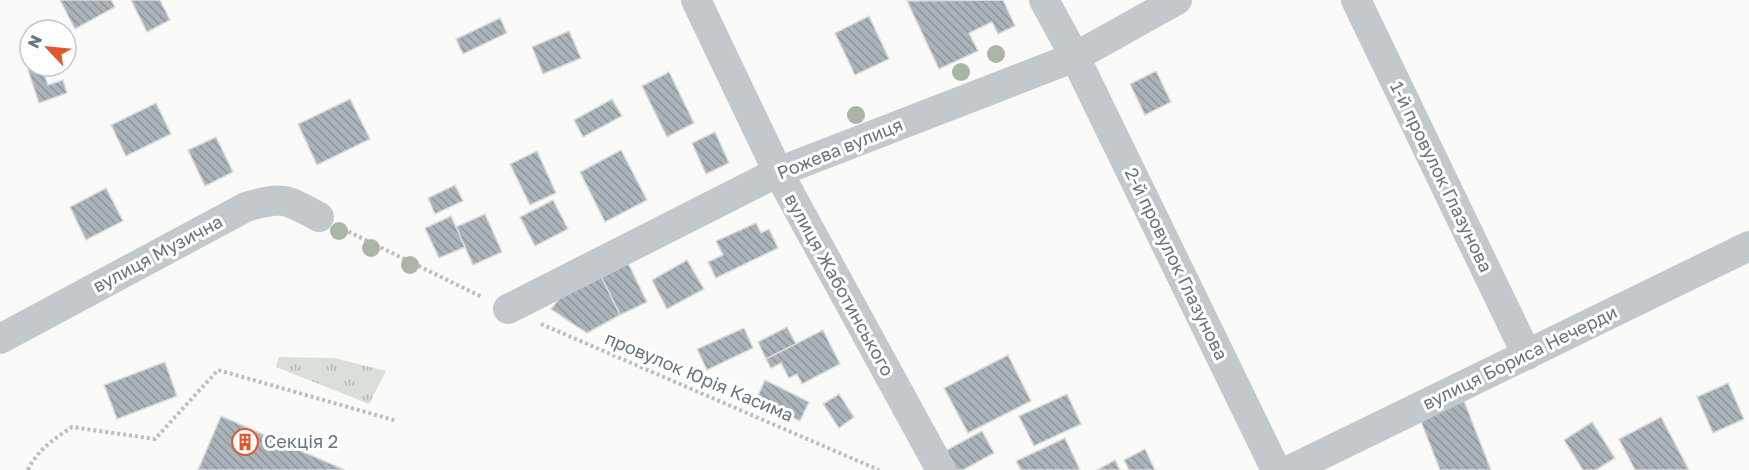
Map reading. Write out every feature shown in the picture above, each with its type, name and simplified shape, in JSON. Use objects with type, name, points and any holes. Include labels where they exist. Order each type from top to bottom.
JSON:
[{"type":"street","name":"вулиця Жаботинського","points":[[696,0],[778,172],[941,470]]},
{"type":"street","name":"2-й провулок Глазунова","points":[[1044,0],[1075,57],[1276,470]]},
{"type":"street","name":"Рожева вулиця","points":[[508,309],[778,172],[1075,57],[1177,0]]},
{"type":"street","name":"1-й провулок Глазунова","points":[[1356,0],[1527,355]]},
{"type":"street","name":"вулиця Музична","points":[[0,339],[246,207],[272,199],[293,203],[319,217]]},
{"type":"street","name":"вулиця Бориса Нечерди","points":[[1290,470],[1749,246]]},
{"type":"path","name":"провулок Юрія Касима","points":[[319,217],[508,309],[879,470]]},
{"type":"path","points":[[28,470],[37,454],[47,444],[72,427],[155,439],[218,369],[397,421]]},
{"type":"green space","points":[[279,357],[334,358],[386,371],[369,404],[276,367]]},
{"type":"building","points":[[60,0],[111,0],[115,7],[78,27],[78,18],[69,18]]},
{"type":"building","points":[[131,0],[160,0],[170,20],[147,32]]},
{"type":"building","points":[[1003,0],[1015,26],[998,34],[992,22],[969,33],[978,51],[939,69],[907,1]]},
{"type":"building","points":[[869,16],[889,59],[855,75],[835,33]]},
{"type":"building","points":[[500,18],[507,33],[463,54],[456,39]]},
{"type":"building","points":[[569,31],[581,58],[543,74],[532,47]]},
{"type":"building","points":[[1156,71],[1171,102],[1145,115],[1130,84]]},
{"type":"building","points":[[669,72],[694,123],[667,137],[642,86]]},
{"type":"building","points":[[31,78],[45,78],[48,85],[63,80],[67,93],[39,103]]},
{"type":"building","points":[[350,99],[370,139],[317,165],[298,124]]},
{"type":"building","points":[[612,99],[622,116],[583,137],[574,120]]},
{"type":"building","points":[[156,103],[171,134],[126,156],[111,125]]},
{"type":"building","points":[[715,132],[729,163],[706,174],[692,143]]},
{"type":"building","points":[[216,137],[233,172],[205,186],[188,150]]},
{"type":"building","points":[[621,150],[647,200],[605,222],[580,172]]},
{"type":"building","points":[[537,151],[556,193],[530,205],[510,164]]},
{"type":"building","points":[[455,185],[463,201],[435,214],[428,198]]},
{"type":"building","points":[[106,188],[123,221],[86,240],[70,207]]},
{"type":"building","points":[[553,200],[568,229],[535,246],[520,217]]},
{"type":"building","points":[[485,214],[502,252],[473,265],[456,227]]},
{"type":"building","points":[[451,216],[465,247],[439,258],[425,228]]},
{"type":"building","points":[[756,223],[761,233],[769,229],[778,248],[716,278],[708,262],[723,255],[716,241]]},
{"type":"building","points":[[626,259],[647,302],[620,315],[599,272]]},
{"type":"building","points":[[687,260],[704,289],[667,309],[652,280]]},
{"type":"building","points":[[599,272],[620,315],[587,333],[551,309],[565,291]]},
{"type":"building","points":[[787,327],[796,344],[766,359],[758,342]]},
{"type":"building","points":[[744,328],[753,348],[707,370],[697,349]]},
{"type":"building","points":[[823,330],[840,364],[802,384],[797,374],[789,378],[781,363],[771,368],[766,359]]},
{"type":"building","points":[[1008,355],[1031,401],[968,433],[944,388]]},
{"type":"building","points":[[165,362],[177,396],[117,419],[104,385]]},
{"type":"building","points":[[765,380],[809,402],[800,421],[756,400]]},
{"type":"building","points":[[1728,383],[1744,419],[1713,433],[1697,397]]},
{"type":"building","points":[[839,394],[854,417],[839,428],[823,404]]},
{"type":"building","points":[[1067,394],[1081,424],[1034,446],[1019,416]]},
{"type":"building","points":[[1464,401],[1491,470],[1440,470],[1420,419]]},
{"type":"building","name":"Секція 2","points":[[221,416],[345,470],[198,470]]},
{"type":"building","points":[[1661,417],[1689,470],[1635,470],[1619,439]]},
{"type":"building","points":[[1592,422],[1615,458],[1596,470],[1583,470],[1564,440]]},
{"type":"building","points":[[982,431],[994,453],[963,470],[956,470],[945,451]]},
{"type":"building","points":[[1065,438],[1080,470],[1021,470],[1016,461]]},
{"type":"building","points":[[1145,449],[1155,470],[1129,470],[1124,460]]},
{"type":"building","points":[[1115,460],[1120,470],[1097,470]]},
{"type":"place","name":"Секція 2","points":[[245,442]]}]
